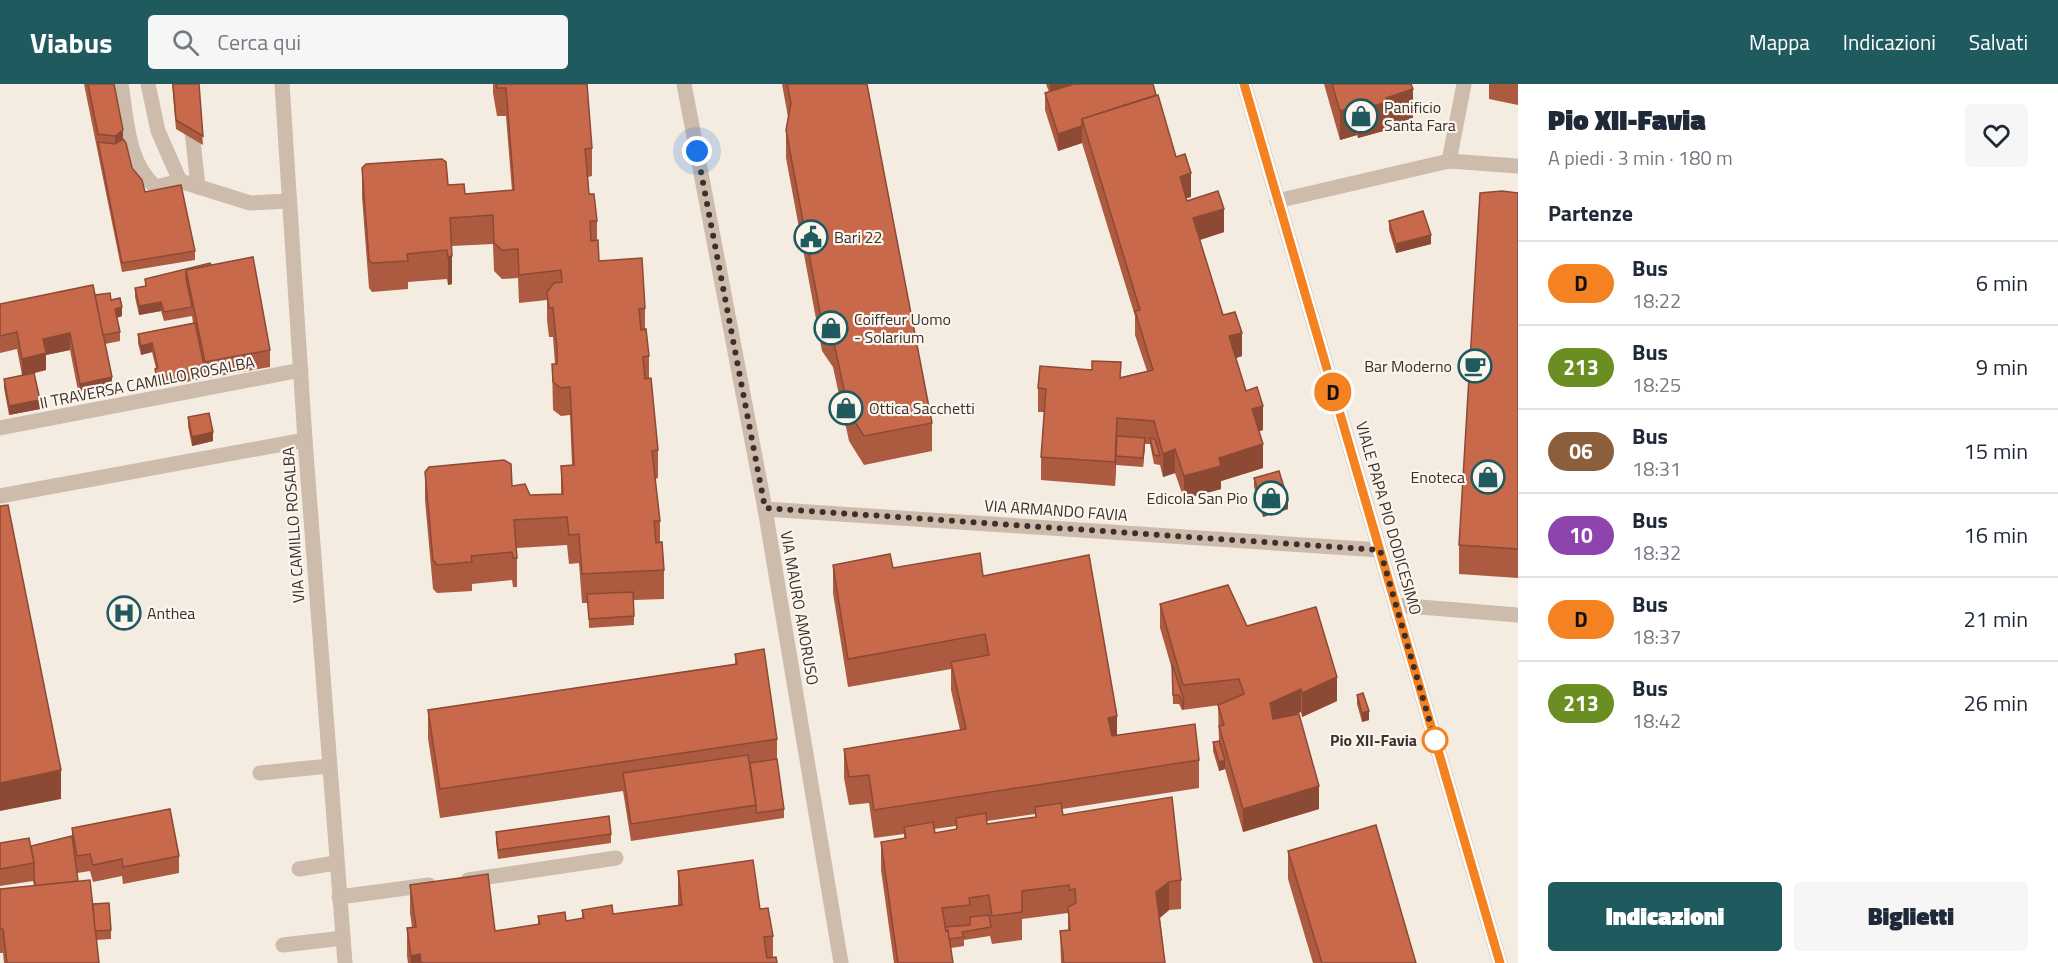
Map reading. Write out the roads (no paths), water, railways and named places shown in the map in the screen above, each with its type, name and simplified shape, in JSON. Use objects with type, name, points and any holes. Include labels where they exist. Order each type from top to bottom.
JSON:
[{"type":"street","points":[[121,84],[135,160],[146,179],[156,187]]},
{"type":"street","points":[[148,84],[158,131],[180,181]]},
{"type":"street","points":[[187,84],[198,187]]},
{"type":"street","name":"VIA CAMILLO ROSALBA","points":[[282,84],[305,441],[345,963]]},
{"type":"street","name":"VIA MAURO AMORUSO","points":[[684,84],[765,508],[841,963]]},
{"type":"street","name":"VIALE PAPA PIO DODICESIMO","points":[[1244,84],[1500,963]]},
{"type":"street","points":[[1449,160],[1464,84]]},
{"type":"street","points":[[1277,201],[1449,160],[1518,166]]},
{"type":"street","points":[[135,189],[180,181],[250,203],[288,201]]},
{"type":"street","name":"II TRAVERSA CAMILLO ROSALBA","points":[[0,428],[301,370]]},
{"type":"street","points":[[0,496],[305,441]]},
{"type":"street","name":"VIA ARMANDO FAVIA","points":[[765,508],[1380,550]]},
{"type":"street","points":[[1396,605],[1518,615]]},
{"type":"street","points":[[260,773],[329,766]]},
{"type":"street","points":[[339,897],[616,858]]},
{"type":"street","points":[[299,869],[336,863]]},
{"type":"street","points":[[283,945],[343,938]]},
{"type":"place","name":"Panificio Santa Fara","points":[[1361,116]]},
{"type":"place","name":"Bari 22","points":[[811,237]]},
{"type":"place","name":"Coiffeur Uomo - Solarium","points":[[831,328]]},
{"type":"place","name":"Bar Moderno","points":[[1475,366]]},
{"type":"place","name":"Ottica Sacchetti","points":[[846,408]]},
{"type":"place","name":"Enoteca","points":[[1488,477]]},
{"type":"place","name":"Edicola San Pio","points":[[1271,498]]},
{"type":"place","name":"Anthea","points":[[124,613]]},
{"type":"place","name":"Pio XII-Favia","points":[[1435,740]]}]
